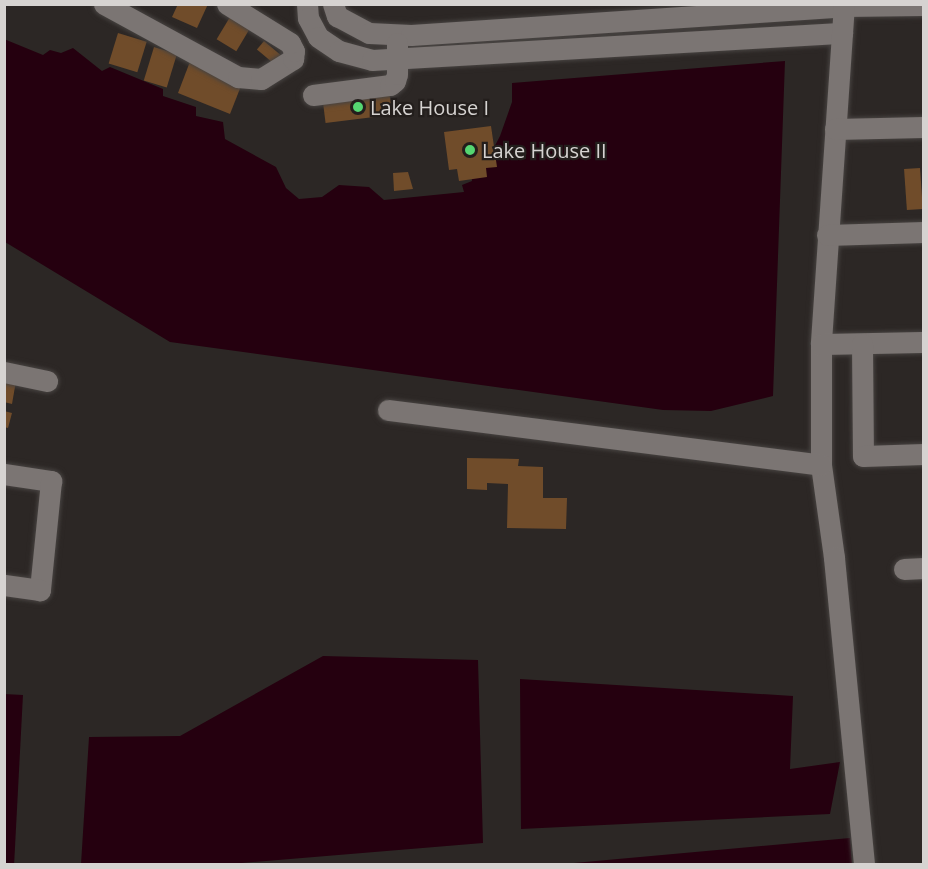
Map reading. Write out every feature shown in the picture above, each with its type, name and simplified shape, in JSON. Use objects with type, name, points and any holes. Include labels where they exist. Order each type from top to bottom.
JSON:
[{"type":"street","points":[[104,4],[238,77],[261,79],[293,59],[294,51],[290,43],[238,7]]},
{"type":"street","points":[[307,4],[308,18],[318,37],[339,51],[372,60],[842,33]]},
{"type":"street","points":[[333,4],[336,16],[369,33],[396,34],[844,5],[924,5]]},
{"type":"street","points":[[844,5],[821,344],[821,465],[834,558],[864,864]]},
{"type":"street","points":[[313,95],[390,86],[395,81],[396,34]]},
{"type":"street","points":[[835,129],[924,127]]},
{"type":"street","points":[[827,235],[924,232]]},
{"type":"street","points":[[821,344],[924,342]]},
{"type":"street","points":[[862,344],[863,456],[924,454]]},
{"type":"street","points":[[4,372],[47,381]]},
{"type":"street","points":[[388,410],[821,465]]},
{"type":"street","points":[[4,474],[51,481],[40,590],[4,585]]},
{"type":"shaded area","points":[[4,39],[43,55],[50,50],[61,53],[73,48],[102,71],[110,67],[163,89],[163,96],[196,107],[196,116],[223,122],[225,139],[276,167],[286,188],[299,199],[322,197],[339,185],[369,187],[384,200],[464,192],[462,185],[472,181],[471,167],[485,165],[500,136],[512,102],[512,83],[785,61],[773,396],[711,411],[663,410],[170,342],[5,242]]},
{"type":"shaded area","points":[[323,656],[478,660],[483,843],[230,864],[81,864],[89,737],[180,736]]},
{"type":"shaded area","points":[[520,679],[793,696],[790,769],[840,762],[830,814],[521,829]]},
{"type":"shaded area","points":[[4,694],[23,695],[14,864],[4,864]]},
{"type":"shaded area","points":[[850,838],[852,864],[563,864]]},
{"type":"building","points":[[178,4],[208,4],[197,28],[172,17]]},
{"type":"building","points":[[230,17],[250,29],[236,51],[217,39]]},
{"type":"building","points":[[118,33],[147,42],[137,72],[109,64]]},
{"type":"building","points":[[264,41],[282,56],[275,64],[257,49]]},
{"type":"building","points":[[154,47],[177,54],[167,87],[144,80]]},
{"type":"building","points":[[191,59],[241,86],[230,114],[178,93]]},
{"type":"building","name":"Lake House I","points":[[389,90],[392,115],[326,123],[322,98]]},
{"type":"building","name":"Lake House II","points":[[491,126],[497,167],[486,168],[487,177],[459,181],[457,169],[449,170],[444,132]]},
{"type":"building","points":[[920,168],[923,209],[907,210],[904,169]]},
{"type":"building","points":[[408,172],[413,189],[394,191],[393,173]]},
{"type":"building","points":[[4,379],[16,381],[12,404],[4,402]]},
{"type":"building","points":[[4,411],[12,413],[8,428],[4,427]]},
{"type":"building","points":[[467,458],[519,459],[518,466],[543,467],[543,498],[567,498],[566,529],[507,528],[508,484],[487,483],[487,490],[467,489]]},
{"type":"place","name":"Lake House I","points":[[358,107]]},
{"type":"place","name":"Lake House II","points":[[470,150]]}]
